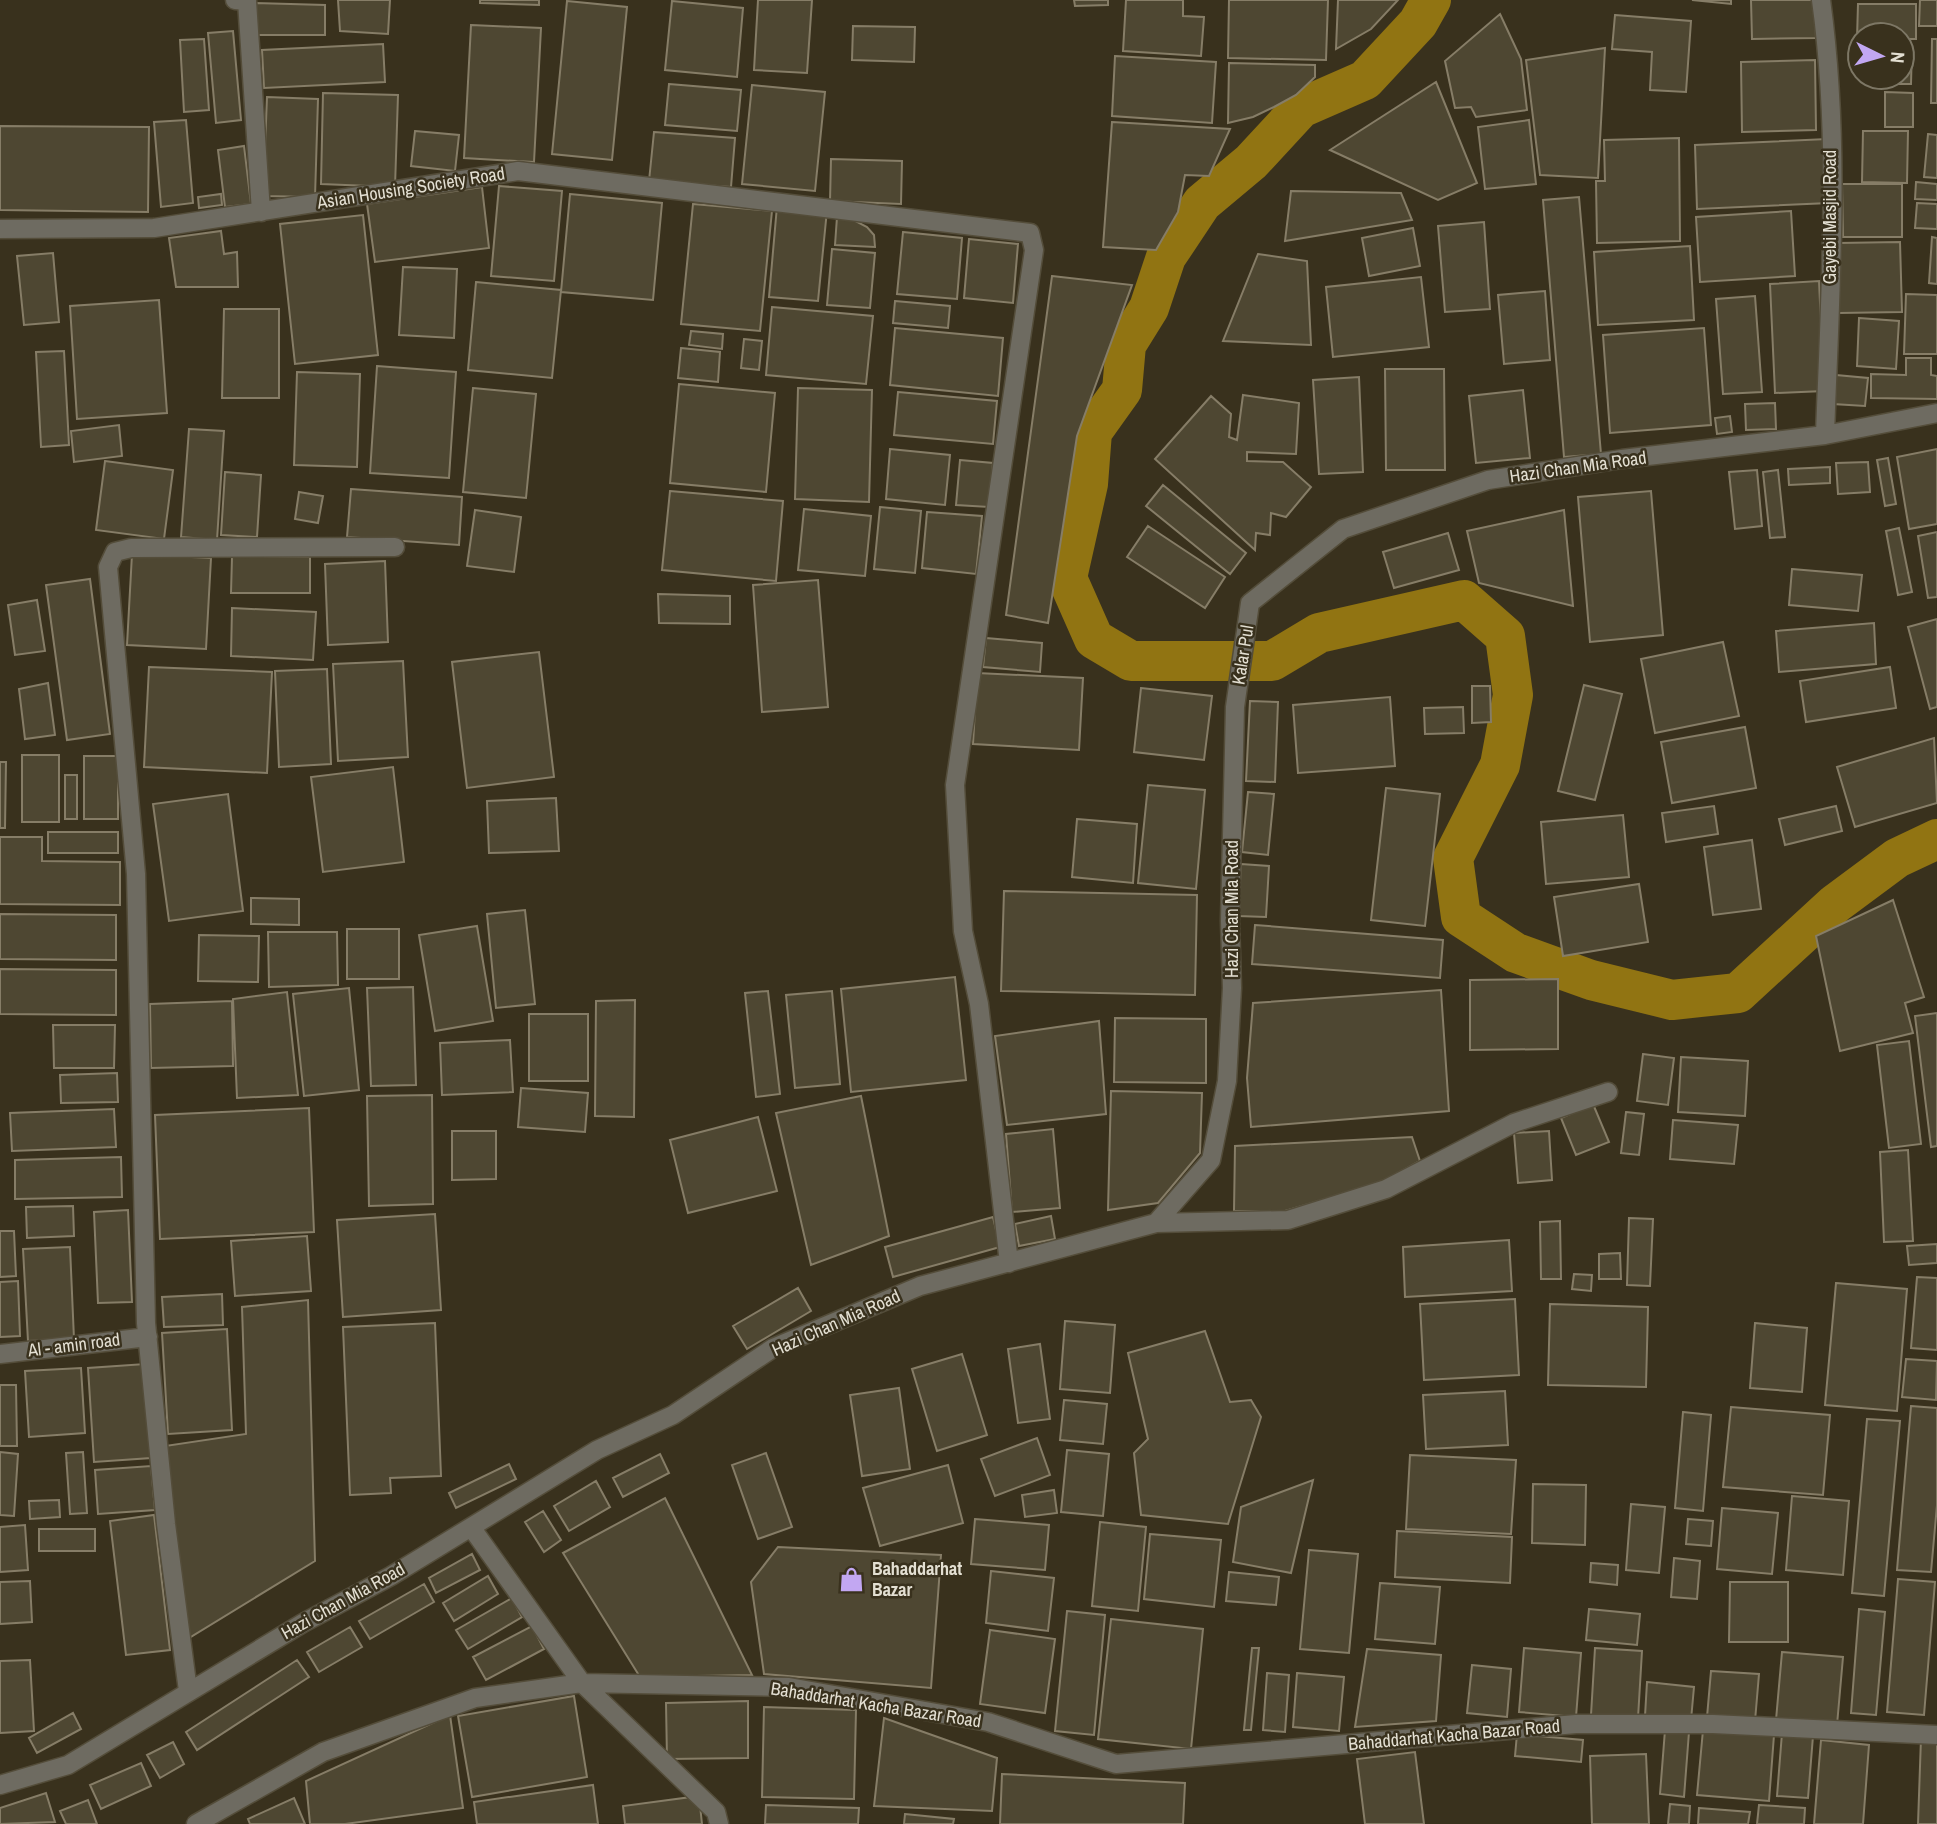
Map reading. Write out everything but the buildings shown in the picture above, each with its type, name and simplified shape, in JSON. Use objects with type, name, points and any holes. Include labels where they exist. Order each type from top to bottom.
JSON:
[{"type":"street","points":[[235,0],[247,1],[261,212]]},
{"type":"street","name":"Gayebi Masjid Road","points":[[1821,0],[1829,59],[1832,217],[1825,435]]},
{"type":"street","name":"Asian Housing Society Road","points":[[0,229],[154,228],[518,171],[1030,233],[1034,250],[955,785],[963,931],[979,1003],[1009,1263]]},
{"type":"street","name":"Hazi Chan Mia Road","points":[[1250,603],[1343,529],[1488,480],[1622,459],[1825,435],[1937,413]]},
{"type":"street","points":[[188,1691],[166,1524],[148,1337],[139,1122],[136,874],[108,567],[116,552],[131,548],[395,547]]},
{"type":"street","name":"Kalar Pul","points":[[1235,707],[1250,603]]},
{"type":"street","name":"Hazi Chan Mia Road","points":[[0,1785],[68,1765],[188,1691],[471,1527],[597,1450],[673,1415],[773,1348],[920,1286],[1156,1223],[1211,1160],[1227,1081],[1232,988],[1230,921],[1235,707]]},
{"type":"street","points":[[1156,1223],[1288,1220],[1386,1189],[1514,1123],[1608,1092]]},
{"type":"street","name":"Al - amin road","points":[[0,1354],[148,1337]]},
{"type":"street","points":[[471,1527],[582,1683],[716,1812],[719,1824]]},
{"type":"street","name":"Bahaddarhat Kacha Bazar Road","points":[[196,1824],[323,1752],[475,1698],[545,1686],[582,1683],[789,1688],[988,1722],[1116,1764],[1577,1724],[1713,1724],[1937,1735]]},
{"type":"waterway","points":[[1431,0],[1418,23],[1365,80],[1301,108],[1251,162],[1202,203],[1166,257],[1149,308],[1126,345],[1122,390],[1092,432],[1088,484],[1067,578],[1094,639],[1131,661],[1272,661],[1319,633],[1464,600],[1505,636],[1513,695],[1500,765],[1453,858],[1461,917],[1516,953],[1591,980],[1672,1000],[1738,993],[1835,904],[1897,858],[1937,839]]},
{"type":"place","name":"Bahaddarhat Bazar","points":[[852,1579]]}]
